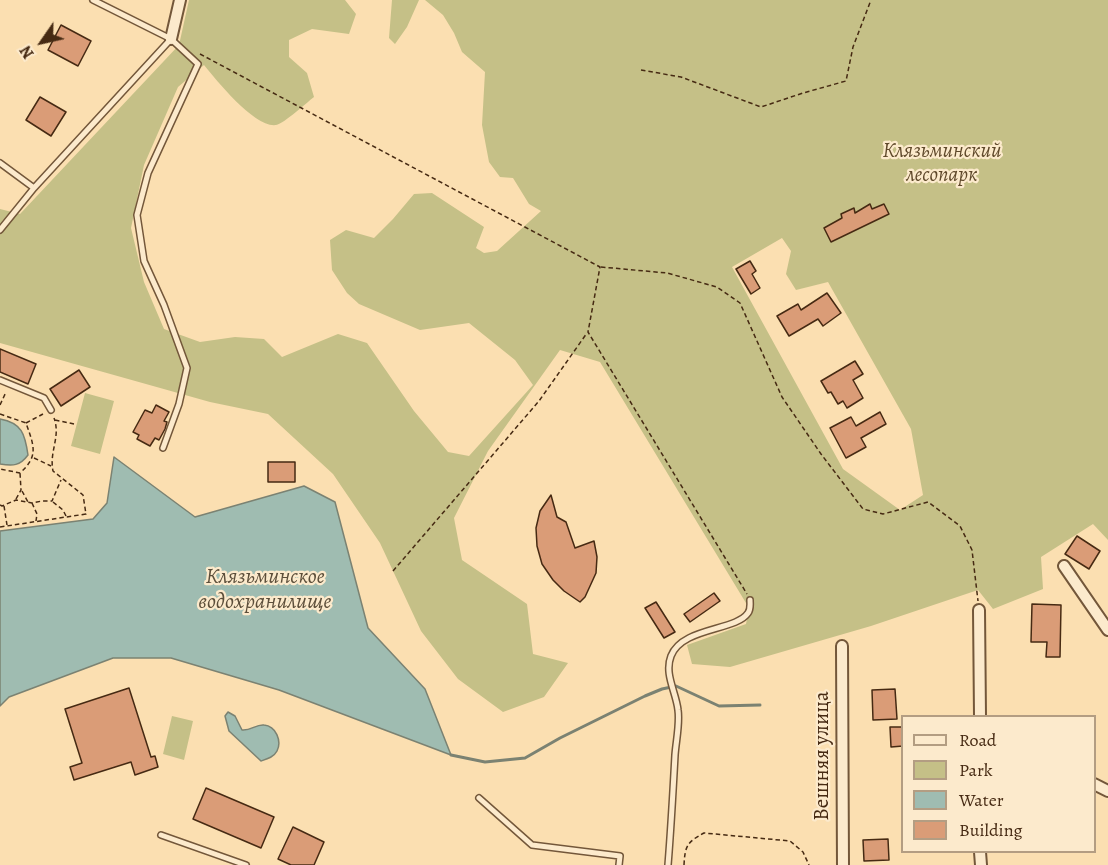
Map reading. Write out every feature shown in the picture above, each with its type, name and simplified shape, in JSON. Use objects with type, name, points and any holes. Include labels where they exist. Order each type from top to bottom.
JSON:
[{"type":"street","points":[[171,39],[180,0]]},
{"type":"street","points":[[1064,566],[1108,630]]},
{"type":"street","points":[[979,610],[980,715]]},
{"type":"street","name":"Вешняя улица","points":[[842,646],[843,865]]},
{"type":"lane","points":[[93,0],[171,39],[198,64],[148,173],[137,215],[144,261],[164,305],[187,368],[179,404],[163,448]]},
{"type":"lane","points":[[0,230],[34,188],[171,39]]},
{"type":"lane","points":[[0,163],[34,188]]},
{"type":"lane","points":[[0,380],[44,398],[51,410]]},
{"type":"lane","points":[[668,865],[678,710],[669,680],[670,658],[675,648],[682,642],[707,630],[737,621],[748,614],[750,600]]},
{"type":"lane","points":[[479,798],[532,845],[620,856],[619,865]]},
{"type":"lane","points":[[161,835],[246,865]]},
{"type":"path","points":[[640,70],[681,77],[761,107],[846,81],[853,47],[871,0]]},
{"type":"path","points":[[192,50],[600,267],[668,273],[717,287],[740,303],[782,397],[821,454],[863,509],[883,514],[928,502],[960,526],[972,550],[979,610]]},
{"type":"path","points":[[393,571],[539,401],[588,333],[600,267]]},
{"type":"path","points":[[588,333],[750,600]]},
{"type":"path","points":[[0,405],[9,384]]},
{"type":"path","points":[[0,414],[26,423],[51,410],[58,428],[50,459],[53,471],[83,495],[86,514],[0,527]]},
{"type":"path","points":[[55,420],[74,424]]},
{"type":"path","points":[[16,500],[21,490],[20,473],[33,458],[31,438],[26,423]]},
{"type":"path","points":[[33,458],[52,466]]},
{"type":"path","points":[[0,469],[20,473]]},
{"type":"path","points":[[52,501],[62,479]]},
{"type":"path","points":[[21,490],[37,514],[36,521]]},
{"type":"path","points":[[0,505],[16,500],[30,503],[52,501],[63,510],[66,517]]},
{"type":"path","points":[[4,505],[7,526]]},
{"type":"path","points":[[684,865],[685,849],[693,838],[705,833],[790,841],[803,852],[809,865]]},
{"type":"green space","name":"Клязьминский лесопарк","points":[[189,0],[345,0],[356,14],[349,34],[312,29],[289,40],[289,57],[307,73],[314,97],[290,117],[276,125],[267,124],[247,112],[204,65],[178,87],[144,165],[131,228],[144,282],[164,329],[200,342],[235,337],[264,339],[282,357],[338,334],[367,343],[414,411],[448,452],[469,456],[533,385],[515,360],[469,323],[420,330],[359,304],[347,293],[332,270],[330,240],[346,230],[374,238],[414,194],[432,193],[484,227],[476,248],[484,253],[497,251],[541,211],[529,204],[513,178],[500,177],[489,162],[482,125],[485,72],[462,52],[443,15],[425,0],[1108,0],[1108,540],[1093,524],[1041,557],[1043,589],[993,609],[978,590],[871,626],[730,667],[692,664],[687,645],[746,624],[749,608],[600,362],[560,350],[488,451],[454,518],[462,560],[527,604],[533,654],[568,663],[544,697],[503,712],[458,679],[421,631],[380,543],[333,474],[268,414],[210,402],[0,343],[0,209],[20,214],[179,45]],"holes":[[[782,238],[791,251],[786,274],[796,290],[828,282],[911,429],[923,495],[900,510],[843,469],[732,267]]]},
{"type":"green space","points":[[392,0],[419,0],[407,27],[395,44],[389,38]]},
{"type":"green space","points":[[85,393],[114,401],[100,454],[71,446]]},
{"type":"green space","points":[[172,716],[193,721],[184,760],[163,754]]},
{"type":"water","points":[[0,419],[13,423],[24,435],[28,455],[19,463],[0,464]]},
{"type":"water","name":"Клязьминское водохранилище","points":[[114,457],[195,517],[304,486],[335,502],[368,628],[425,689],[451,755],[279,690],[171,658],[113,658],[9,697],[0,706],[0,531],[93,519],[107,503]]},
{"type":"water","points":[[228,712],[235,716],[242,730],[261,725],[272,728],[279,743],[276,753],[261,761],[229,731],[225,716]]},
{"type":"building","points":[[61,25],[91,41],[78,66],[48,50]]},
{"type":"building","points":[[40,97],[66,112],[51,136],[26,120]]},
{"type":"building","points":[[870,204],[872,209],[884,204],[889,214],[831,242],[824,228],[842,218],[841,214],[854,208],[855,213]]},
{"type":"building","points":[[750,261],[756,271],[752,274],[760,288],[751,294],[736,269]]},
{"type":"building","points":[[827,293],[841,313],[823,326],[818,319],[789,336],[777,316],[798,304],[801,310]]},
{"type":"building","points":[[0,349],[36,364],[28,384],[0,372]]},
{"type":"building","points":[[855,361],[863,374],[853,380],[863,398],[847,408],[843,401],[838,404],[821,381]]},
{"type":"building","points":[[79,370],[90,387],[61,406],[50,389]]},
{"type":"building","points":[[156,405],[169,412],[164,421],[167,422],[165,429],[159,440],[155,438],[150,446],[137,439],[139,435],[133,432],[145,410],[152,413]]},
{"type":"building","points":[[880,412],[886,424],[861,438],[866,447],[846,458],[830,428],[851,417],[856,426]]},
{"type":"building","points":[[268,462],[295,462],[295,482],[268,482]]},
{"type":"building","points":[[551,495],[557,517],[566,522],[575,548],[594,541],[597,557],[596,573],[585,597],[580,602],[553,580],[542,564],[537,546],[536,528],[540,511]]},
{"type":"building","points":[[1077,536],[1100,551],[1089,569],[1065,554]]},
{"type":"building","points":[[714,593],[720,601],[690,622],[684,614]]},
{"type":"building","points":[[656,602],[675,632],[664,638],[645,608]]},
{"type":"building","points":[[1032,604],[1061,605],[1060,657],[1046,657],[1047,642],[1031,642]]},
{"type":"building","points":[[129,688],[151,757],[155,756],[158,767],[135,775],[131,762],[74,780],[70,767],[82,763],[65,709]]},
{"type":"building","points":[[895,689],[897,719],[873,720],[872,690]]},
{"type":"building","points":[[890,727],[901,727],[901,746],[891,747]]},
{"type":"building","points":[[206,788],[274,817],[261,848],[193,819]]},
{"type":"building","points":[[293,827],[324,842],[314,865],[291,865],[278,859]]},
{"type":"building","points":[[888,839],[889,860],[864,861],[863,840]]},
{"type":"waterway","points":[[451,755],[485,762],[525,758],[645,696],[676,686],[719,706],[760,705]]}]
